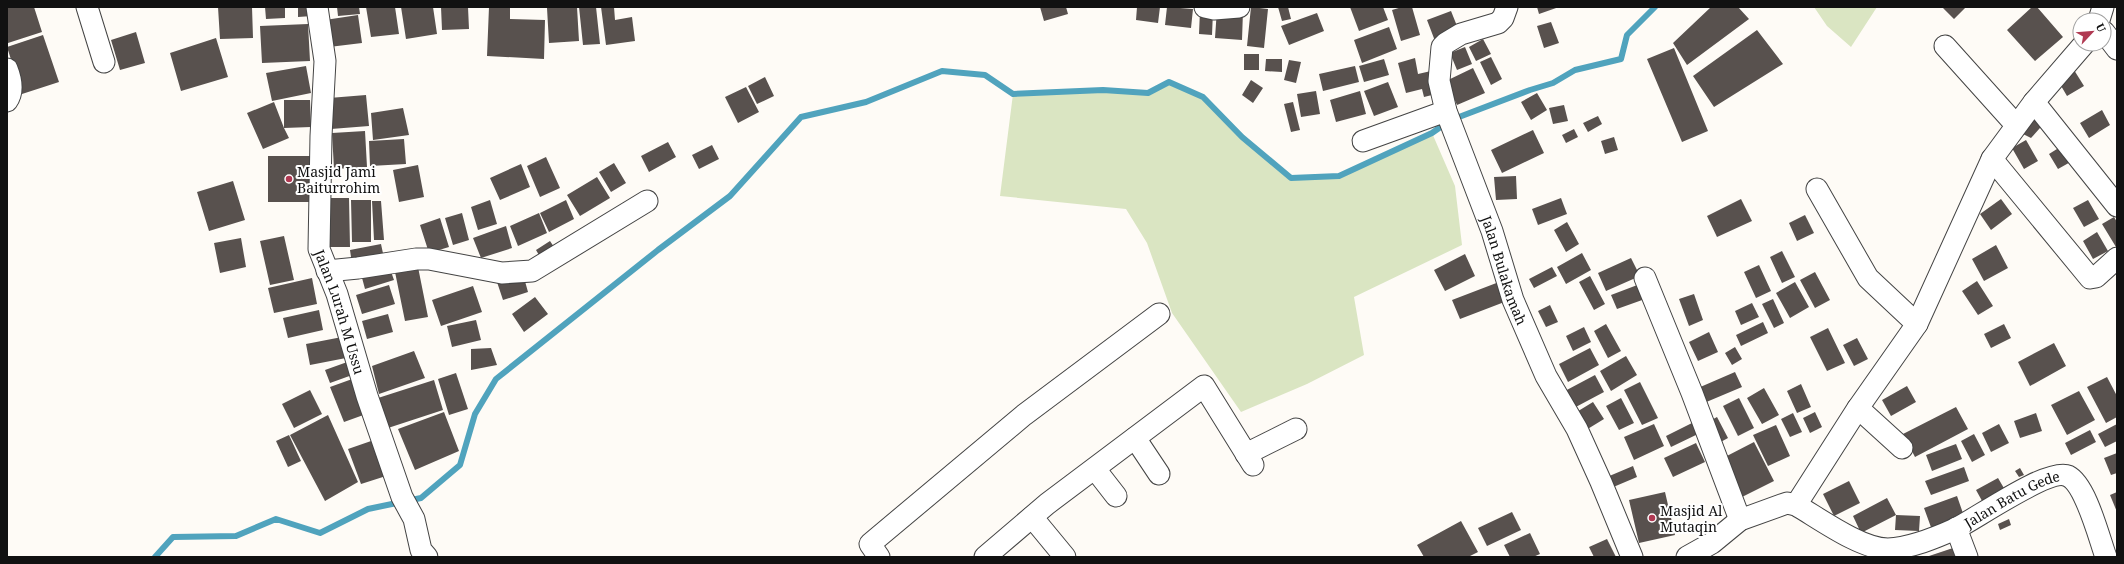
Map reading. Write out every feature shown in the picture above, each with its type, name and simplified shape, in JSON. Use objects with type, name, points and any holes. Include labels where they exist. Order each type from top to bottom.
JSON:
[{"type":"street","points":[[87,7],[104,62]]},
{"type":"street","name":"Jalan Lurah M Ussu","points":[[317,7],[325,61],[318,229],[319,249],[337,294],[367,396],[404,501],[414,519],[421,550],[427,557]]},
{"type":"street","points":[[1205,7],[1214,9],[1239,7]]},
{"type":"street","name":"Jalan Bulakamah","points":[[1507,7],[1504,18],[1498,24],[1461,34],[1442,47],[1439,81],[1446,111],[1492,231],[1512,300],[1546,376],[1577,429],[1632,557]]},
{"type":"street","points":[[1945,46],[2016,125]]},
{"type":"street","points":[[1687,557],[1717,550],[1740,520],[1787,503],[1796,505],[1858,408],[1917,324],[1992,159],[2034,102],[2077,52]]},
{"type":"street","points":[[7,69],[11,81],[11,96],[7,101]]},
{"type":"street","points":[[2034,102],[2117,206]]},
{"type":"street","points":[[1363,141],[1446,111]]},
{"type":"street","points":[[1992,159],[2090,278],[2096,277],[2117,258]]},
{"type":"street","points":[[1817,189],[1868,278],[1917,324]]},
{"type":"street","points":[[327,270],[358,268],[416,259],[429,259],[502,273],[532,271],[647,201]]},
{"type":"street","points":[[1645,278],[1684,372],[1740,520]]},
{"type":"street","points":[[879,557],[870,544],[1024,415],[1159,314]]},
{"type":"street","points":[[985,557],[1032,517],[1204,386],[1250,459],[1296,429]]},
{"type":"street","points":[[1858,408],[1902,448]]},
{"type":"street","points":[[1135,438],[1159,474]]},
{"type":"street","points":[[1095,469],[1116,496]]},
{"type":"street","name":"Jalan Batu Gede","points":[[1796,505],[1869,546],[1888,549],[1923,541],[1956,528],[2044,479],[2056,476],[2068,476],[2074,481],[2084,496],[2106,557]]},
{"type":"street","points":[[1032,517],[1065,557]]},
{"type":"street","points":[[1956,528],[1967,557]]},
{"type":"green space","points":[[1814,7],[1877,7],[1851,47],[1827,26]]},
{"type":"green space","points":[[1169,82],[1203,97],[1242,137],[1291,178],[1339,176],[1432,133],[1455,186],[1462,245],[1354,297],[1364,355],[1307,384],[1241,412],[1172,313],[1147,243],[1126,209],[1000,196],[1013,94],[1103,90],[1148,93]]},
{"type":"building","points":[[7,7],[34,7],[42,32],[8,43]]},
{"type":"building","points":[[218,7],[252,7],[253,38],[220,39]]},
{"type":"building","points":[[265,7],[285,7],[285,18],[266,19]]},
{"type":"building","points":[[298,7],[312,7],[312,16],[298,17]]},
{"type":"building","points":[[337,7],[359,7],[360,14],[338,16]]},
{"type":"building","points":[[366,7],[395,7],[399,34],[371,37]]},
{"type":"building","points":[[401,7],[433,7],[437,34],[406,39]]},
{"type":"building","points":[[441,7],[468,7],[469,29],[442,30]]},
{"type":"building","points":[[489,7],[510,7],[510,19],[545,20],[544,59],[487,56]]},
{"type":"building","points":[[577,7],[579,41],[549,43],[547,8]]},
{"type":"building","points":[[579,7],[596,7],[600,44],[583,45]]},
{"type":"building","points":[[601,7],[614,7],[615,20],[632,17],[635,41],[606,45]]},
{"type":"building","points":[[1040,7],[1066,7],[1068,14],[1044,21]]},
{"type":"building","points":[[1137,7],[1160,7],[1158,23],[1136,20]]},
{"type":"building","points":[[1167,7],[1193,9],[1191,28],[1165,25]]},
{"type":"building","points":[[1251,7],[1268,9],[1264,48],[1247,46]]},
{"type":"building","points":[[1278,7],[1288,7],[1291,19],[1282,21]]},
{"type":"building","points":[[1350,7],[1383,7],[1388,20],[1359,31]]},
{"type":"building","points":[[1402,7],[1412,7],[1420,35],[1401,41],[1392,10]]},
{"type":"building","points":[[1537,7],[1559,7],[1539,14]]},
{"type":"building","points":[[1711,7],[1738,7],[1749,19],[1687,65],[1673,43]]},
{"type":"building","points":[[1966,7],[1954,19],[1943,8]]},
{"type":"building","points":[[2032,7],[2037,7],[2063,37],[2035,61],[2007,30]]},
{"type":"building","points":[[1217,9],[1243,11],[1242,40],[1215,38]]},
{"type":"building","points":[[1200,10],[1213,11],[1212,35],[1199,34]]},
{"type":"building","points":[[1451,11],[1459,31],[1435,41],[1427,20]]},
{"type":"building","points":[[1317,13],[1324,31],[1289,45],[1281,26]]},
{"type":"building","points":[[358,15],[362,43],[329,47],[325,20]]},
{"type":"building","points":[[1551,22],[1559,43],[1544,48],[1537,26]]},
{"type":"building","points":[[308,24],[310,61],[262,63],[260,26]]},
{"type":"building","points":[[1389,27],[1397,49],[1362,63],[1354,40]]},
{"type":"building","points":[[1757,30],[1783,64],[1714,107],[1693,76]]},
{"type":"building","points":[[136,32],[145,63],[120,70],[111,40]]},
{"type":"building","points":[[43,35],[59,82],[22,94],[7,47]]},
{"type":"building","points":[[216,38],[228,77],[181,91],[170,53]]},
{"type":"building","points":[[1483,39],[1491,54],[1476,61],[1469,47]]},
{"type":"building","points":[[1465,47],[1472,64],[1457,70],[1450,53]]},
{"type":"building","points":[[1674,48],[1708,131],[1682,142],[1647,59]]},
{"type":"building","points":[[1244,54],[1259,54],[1259,70],[1244,70]]},
{"type":"building","points":[[1491,57],[1502,79],[1491,85],[1480,62]]},
{"type":"building","points":[[1415,58],[1418,74],[1431,71],[1436,94],[1424,97],[1422,89],[1406,93],[1398,63]]},
{"type":"building","points":[[1266,59],[1282,59],[1282,72],[1265,71]]},
{"type":"building","points":[[1384,59],[1389,75],[1364,82],[1359,66]]},
{"type":"building","points":[[1289,60],[1301,62],[1296,83],[1284,80]]},
{"type":"building","points":[[306,66],[311,93],[272,101],[266,73]]},
{"type":"building","points":[[1355,66],[1359,82],[1323,91],[1319,74]]},
{"type":"building","points":[[1473,68],[1485,93],[1457,105],[1446,81]]},
{"type":"building","points":[[2074,70],[2084,86],[2067,96],[2057,79]]},
{"type":"building","points":[[765,77],[774,96],[757,104],[748,86]]},
{"type":"building","points":[[1251,80],[1263,88],[1253,103],[1242,95]]},
{"type":"building","points":[[1388,82],[1398,107],[1374,116],[1364,91]]},
{"type":"building","points":[[746,87],[759,112],[738,123],[725,97]]},
{"type":"building","points":[[1316,91],[1320,114],[1301,117],[1297,94]]},
{"type":"building","points":[[1360,91],[1366,114],[1336,122],[1330,100]]},
{"type":"building","points":[[1537,93],[1547,110],[1531,120],[1521,102]]},
{"type":"building","points":[[366,95],[369,126],[331,129],[329,98]]},
{"type":"building","points":[[284,100],[310,100],[311,127],[284,128]]},
{"type":"building","points":[[274,102],[289,138],[263,149],[247,113]]},
{"type":"building","points":[[1293,102],[1300,130],[1291,132],[1284,104]]},
{"type":"building","points":[[1564,105],[1568,121],[1553,124],[1549,108]]},
{"type":"building","points":[[403,108],[409,135],[373,140],[371,113]]},
{"type":"building","points":[[2032,109],[2047,120],[2031,138],[2017,131]]},
{"type":"building","points":[[2102,110],[2110,125],[2089,138],[2080,123]]},
{"type":"building","points":[[1598,116],[1602,124],[1588,132],[1583,123]]},
{"type":"building","points":[[1574,129],[1578,137],[1566,143],[1562,135]]},
{"type":"building","points":[[1533,130],[1544,153],[1502,173],[1491,150]]},
{"type":"building","points":[[365,131],[367,167],[334,169],[332,133]]},
{"type":"building","points":[[1614,137],[1618,150],[1605,154],[1601,141]]},
{"type":"building","points":[[404,139],[406,164],[370,166],[369,141]]},
{"type":"building","points":[[2026,140],[2038,161],[2024,169],[2012,148]]},
{"type":"building","points":[[668,142],[676,157],[649,172],[641,156]]},
{"type":"building","points":[[2065,144],[2074,160],[2058,169],[2049,154]]},
{"type":"building","points":[[712,145],[719,159],[699,169],[692,155]]},
{"type":"building","name":"Masjid Jami Baiturrohim","points":[[268,156],[310,156],[311,202],[268,202]]},
{"type":"building","points":[[546,157],[560,188],[540,197],[527,166]]},
{"type":"building","points":[[614,163],[626,183],[611,192],[599,172]]},
{"type":"building","points":[[521,164],[530,187],[500,200],[490,178]]},
{"type":"building","points":[[418,165],[424,197],[399,202],[393,170]]},
{"type":"building","points":[[1516,176],[1517,199],[1496,200],[1494,177]]},
{"type":"building","points":[[597,177],[610,198],[580,216],[567,195]]},
{"type":"building","points":[[233,181],[245,220],[209,231],[197,192]]},
{"type":"building","points":[[326,198],[349,198],[350,247],[328,247]]},
{"type":"building","points":[[1561,198],[1567,214],[1538,225],[1532,209]]},
{"type":"building","points":[[1741,199],[1752,221],[1717,237],[1707,216]]},
{"type":"building","points":[[2001,199],[2012,214],[1991,230],[1980,214]]},
{"type":"building","points":[[351,200],[371,200],[371,242],[352,242]]},
{"type":"building","points":[[490,200],[497,224],[478,230],[471,207]]},
{"type":"building","points":[[566,200],[574,219],[549,232],[540,213]]},
{"type":"building","points":[[2088,200],[2099,219],[2084,227],[2073,208]]},
{"type":"building","points":[[372,201],[381,201],[384,240],[374,240]]},
{"type":"building","points":[[462,213],[469,240],[453,245],[445,218]]},
{"type":"building","points":[[539,213],[547,233],[518,246],[510,226]]},
{"type":"building","points":[[1805,215],[1814,233],[1797,241],[1789,223]]},
{"type":"building","points":[[2114,217],[2117,222],[2116,247],[2102,224]]},
{"type":"building","points":[[440,218],[449,247],[429,253],[420,225]]},
{"type":"building","points":[[1567,222],[1579,244],[1566,252],[1554,230]]},
{"type":"building","points":[[506,226],[512,248],[481,258],[473,238]]},
{"type":"building","points":[[2097,232],[2108,251],[2093,259],[2083,241]]},
{"type":"building","points":[[284,236],[294,280],[270,285],[260,241]]},
{"type":"building","points":[[241,238],[246,267],[220,273],[214,243]]},
{"type":"building","points":[[550,241],[558,253],[543,262],[536,250]]},
{"type":"building","points":[[381,244],[384,258],[352,264],[350,250]]},
{"type":"building","points":[[1996,245],[2008,268],[1984,281],[1972,259]]},
{"type":"building","points":[[1782,251],[1795,277],[1782,283],[1770,257]]},
{"type":"building","points":[[1582,253],[1591,270],[1566,284],[1557,267]]},
{"type":"building","points":[[1465,254],[1475,276],[1445,291],[1434,270]]},
{"type":"building","points":[[1631,258],[1640,276],[1606,291],[1598,273]]},
{"type":"building","points":[[1759,265],[1771,291],[1756,298],[1744,272]]},
{"type":"building","points":[[389,266],[394,280],[365,289],[361,274]]},
{"type":"building","points":[[418,267],[428,317],[405,321],[395,272]]},
{"type":"building","points":[[1552,267],[1557,276],[1534,288],[1529,279]]},
{"type":"building","points":[[1815,272],[1830,300],[1815,308],[1800,280]]},
{"type":"building","points":[[523,274],[528,292],[503,300],[497,282]]},
{"type":"building","points":[[1590,276],[1605,304],[1594,310],[1579,282]]},
{"type":"building","points":[[312,278],[317,304],[274,313],[268,288]]},
{"type":"building","points":[[1977,281],[1993,306],[1978,315],[1962,291]]},
{"type":"building","points":[[1499,282],[1507,301],[1460,319],[1452,300]]},
{"type":"building","points":[[1795,282],[1809,307],[1790,318],[1776,293]]},
{"type":"building","points":[[1640,284],[1645,299],[1617,309],[1611,295]]},
{"type":"building","points":[[389,285],[395,304],[362,314],[356,295]]},
{"type":"building","points":[[473,286],[482,312],[441,326],[432,300]]},
{"type":"building","points":[[1694,294],[1703,320],[1689,326],[1679,299]]},
{"type":"building","points":[[535,297],[548,314],[524,332],[512,314]]},
{"type":"building","points":[[1773,299],[1784,323],[1774,328],[1762,304]]},
{"type":"building","points":[[1752,303],[1759,317],[1741,325],[1735,311]]},
{"type":"building","points":[[1550,305],[1558,322],[1546,327],[1538,311]]},
{"type":"building","points":[[319,310],[323,330],[288,338],[283,318]]},
{"type":"building","points":[[388,314],[393,332],[367,339],[362,321]]},
{"type":"building","points":[[476,320],[481,340],[452,347],[447,326]]},
{"type":"building","points":[[1763,322],[1768,333],[1741,346],[1736,335]]},
{"type":"building","points":[[1606,324],[1621,351],[1608,358],[1594,331]]},
{"type":"building","points":[[2004,324],[2011,338],[1991,348],[1984,334]]},
{"type":"building","points":[[1584,327],[1591,342],[1573,351],[1566,336]]},
{"type":"building","points":[[1828,328],[1845,363],[1827,371],[1810,337]]},
{"type":"building","points":[[1709,332],[1718,352],[1698,361],[1689,342]]},
{"type":"building","points":[[342,337],[346,358],[310,365],[306,344]]},
{"type":"building","points":[[1857,338],[1868,359],[1854,366],[1843,345]]},
{"type":"building","points":[[2054,343],[2066,366],[2030,386],[2018,362]]},
{"type":"building","points":[[1735,347],[1742,359],[1732,365],[1725,353]]},
{"type":"building","points":[[491,348],[497,365],[471,370],[471,349]]},
{"type":"building","points":[[1590,348],[1599,365],[1568,382],[1559,364]]},
{"type":"building","points":[[414,351],[425,378],[379,394],[372,366]]},
{"type":"building","points":[[1626,356],[1637,375],[1611,391],[1600,371]]},
{"type":"building","points":[[350,361],[355,374],[330,383],[325,370]]},
{"type":"building","points":[[1735,372],[1742,387],[1704,403],[1698,388]]},
{"type":"building","points":[[456,373],[468,409],[449,415],[438,379]]},
{"type":"building","points":[[1595,375],[1604,392],[1572,409],[1563,392]]},
{"type":"building","points":[[2107,377],[2117,396],[2117,417],[2106,423],[2087,387]]},
{"type":"building","points":[[355,378],[369,413],[344,422],[330,387]]},
{"type":"building","points":[[434,380],[443,410],[388,428],[378,398]]},
{"type":"building","points":[[1640,382],[1658,418],[1642,425],[1624,390]]},
{"type":"building","points":[[1801,384],[1811,407],[1797,413],[1787,391]]},
{"type":"building","points":[[1907,386],[1916,402],[1891,416],[1882,400]]},
{"type":"building","points":[[1764,388],[1779,415],[1762,424],[1747,398]]},
{"type":"building","points":[[310,390],[322,414],[294,428],[282,404]]},
{"type":"building","points":[[2079,391],[2095,420],[2067,435],[2051,405]]},
{"type":"building","points":[[1621,398],[1634,423],[1619,430],[1606,406]]},
{"type":"building","points":[[1739,398],[1754,428],[1738,436],[1723,406]]},
{"type":"building","points":[[1593,402],[1604,419],[1586,430],[1575,413]]},
{"type":"building","points":[[1956,407],[1968,429],[1915,457],[1903,434]]},
{"type":"building","points":[[444,412],[459,451],[415,470],[398,429]]},
{"type":"building","points":[[1815,412],[1822,427],[1810,433],[1803,418]]},
{"type":"building","points":[[1793,413],[1802,432],[1790,437],[1781,419]]},
{"type":"building","points":[[2036,413],[2042,431],[2020,438],[2014,421]]},
{"type":"building","points":[[328,415],[358,482],[325,501],[290,435]]},
{"type":"building","points":[[1717,417],[1728,438],[1717,444],[1706,423]]},
{"type":"building","points":[[1692,423],[1698,434],[1671,447],[1666,436]]},
{"type":"building","points":[[1654,424],[1664,446],[1634,460],[1624,437]]},
{"type":"building","points":[[1999,424],[2009,443],[1991,452],[1982,433]]},
{"type":"building","points":[[2117,424],[2117,441],[2105,447],[2098,434]]},
{"type":"building","points":[[1776,425],[1790,456],[1768,466],[1753,435]]},
{"type":"building","points":[[2090,430],[2096,442],[2071,455],[2065,443]]},
{"type":"building","points":[[1974,434],[1985,455],[1972,462],[1961,441]]},
{"type":"building","points":[[289,435],[301,461],[288,467],[276,441]]},
{"type":"building","points":[[374,440],[386,476],[361,484],[348,449]]},
{"type":"building","points":[[1754,442],[1774,481],[1742,497],[1723,458]]},
{"type":"building","points":[[1696,443],[1705,462],[1673,477],[1664,458]]},
{"type":"building","points":[[1956,444],[1962,459],[1932,471],[1926,455]]},
{"type":"building","points":[[2117,453],[2117,473],[2111,475],[2104,458]]},
{"type":"building","points":[[1633,466],[1637,477],[1611,488],[1607,477]]},
{"type":"building","points":[[1964,467],[1969,481],[1931,495],[1925,481]]},
{"type":"building","points":[[2020,468],[2024,475],[2019,477],[2015,471]]},
{"type":"building","points":[[1998,478],[2008,495],[1986,508],[1976,490]]},
{"type":"building","points":[[1849,481],[1860,503],[1834,516],[1823,494]]},
{"type":"building","name":"Masjid Al Mutaqin","points":[[1665,492],[1675,535],[1639,543],[1629,500]]},
{"type":"building","points":[[2117,492],[2117,512],[2110,495]]},
{"type":"building","points":[[1957,496],[1965,519],[1932,530],[1924,508]]},
{"type":"building","points":[[1887,498],[1896,515],[1861,533],[1853,516]]},
{"type":"building","points":[[1512,512],[1521,530],[1487,546],[1478,528]]},
{"type":"building","points":[[1896,515],[1920,516],[1919,531],[1895,530]]},
{"type":"building","points":[[2009,519],[2011,525],[2000,530],[1998,524]]},
{"type":"building","points":[[1461,521],[1478,552],[1468,557],[1424,557],[1417,545]]},
{"type":"building","points":[[1530,533],[1540,554],[1533,557],[1510,557],[1504,545]]},
{"type":"building","points":[[1607,539],[1616,557],[1594,557],[1589,547]]},
{"type":"building","points":[[1959,546],[1963,557],[1926,557]]},
{"type":"waterway","points":[[1459,117],[1530,90],[1553,83],[1575,70],[1621,59],[1627,35],[1655,7]]},
{"type":"waterway","points":[[155,557],[173,537],[236,536],[276,519],[320,533],[368,509],[421,498],[460,465],[475,414],[496,379],[658,250],[730,196],[801,117],[866,102],[942,71],[985,75],[1013,94],[1103,90],[1148,93],[1169,82],[1203,97],[1242,137],[1291,178],[1339,176],[1432,133],[1442,126]]},
{"type":"place","name":"Masjid Jami Baiturrohim","points":[[289,179]]},
{"type":"place","name":"Masjid Al Mutaqin","points":[[1652,518]]}]
